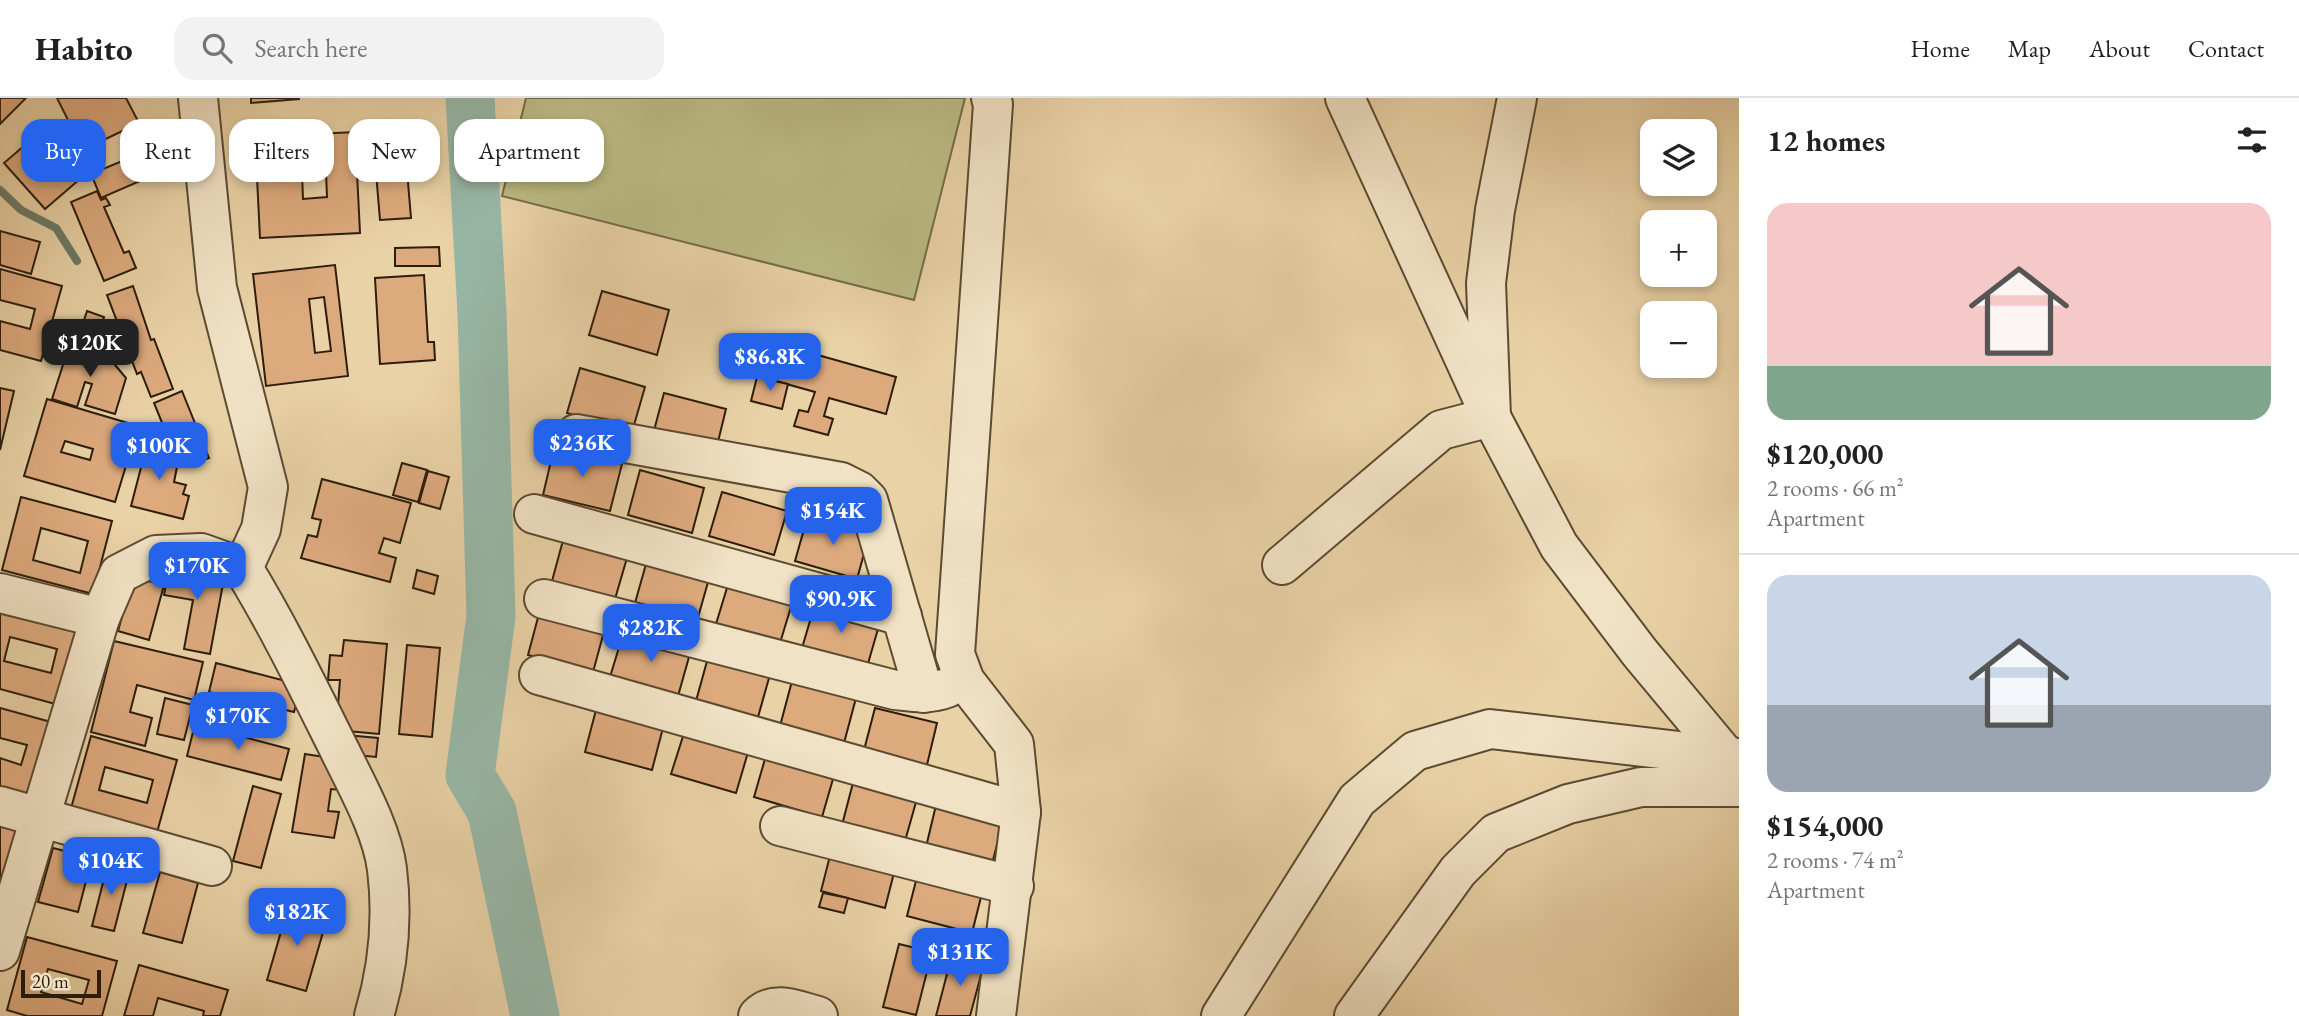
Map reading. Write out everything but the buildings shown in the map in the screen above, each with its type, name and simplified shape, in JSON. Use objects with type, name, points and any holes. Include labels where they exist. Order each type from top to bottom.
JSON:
[{"type":"street","points":[[198,98],[217,288],[268,487],[261,529],[243,568]]},
{"type":"street","points":[[991,98],[992,118],[955,654],[965,681],[1014,744],[1021,812],[996,1016]]},
{"type":"street","points":[[1345,98],[1491,417],[1559,546],[1640,653],[1734,767]]},
{"type":"street","points":[[1491,417],[1486,283],[1495,210],[1517,98]]},
{"type":"street","points":[[1282,565],[1441,430],[1491,417]]},
{"type":"street","points":[[576,434],[841,482],[859,491],[868,500],[924,693]]},
{"type":"street","points":[[534,514],[902,616]]},
{"type":"street","points":[[0,951],[100,618],[119,574],[156,555],[201,553],[243,568],[283,635],[369,810],[387,866],[390,908],[384,983],[374,1016]]},
{"type":"street","points":[[0,593],[100,618]]},
{"type":"street","points":[[544,599],[895,690],[937,692],[965,681]]},
{"type":"street","points":[[539,675],[1021,812]]},
{"type":"street","points":[[1221,1016],[1357,800],[1415,751],[1490,729],[1734,767]]},
{"type":"street","points":[[1354,1016],[1458,871],[1496,833],[1568,804],[1734,767]]},
{"type":"street","points":[[0,806],[212,866]]},
{"type":"street","points":[[780,827],[1014,886]]},
{"type":"street","points":[[758,1016],[764,1010],[782,1006],[816,1016]]},
{"type":"shaded area","points":[[526,98],[965,98],[914,300],[502,196],[505,182],[604,182],[604,119],[521,119]]},
{"type":"waterway","points":[[470,98],[482,313],[491,616],[470,775],[492,812],[535,1016]]},
{"type":"waterway","points":[[0,190],[21,210],[56,228],[77,261]]}]
